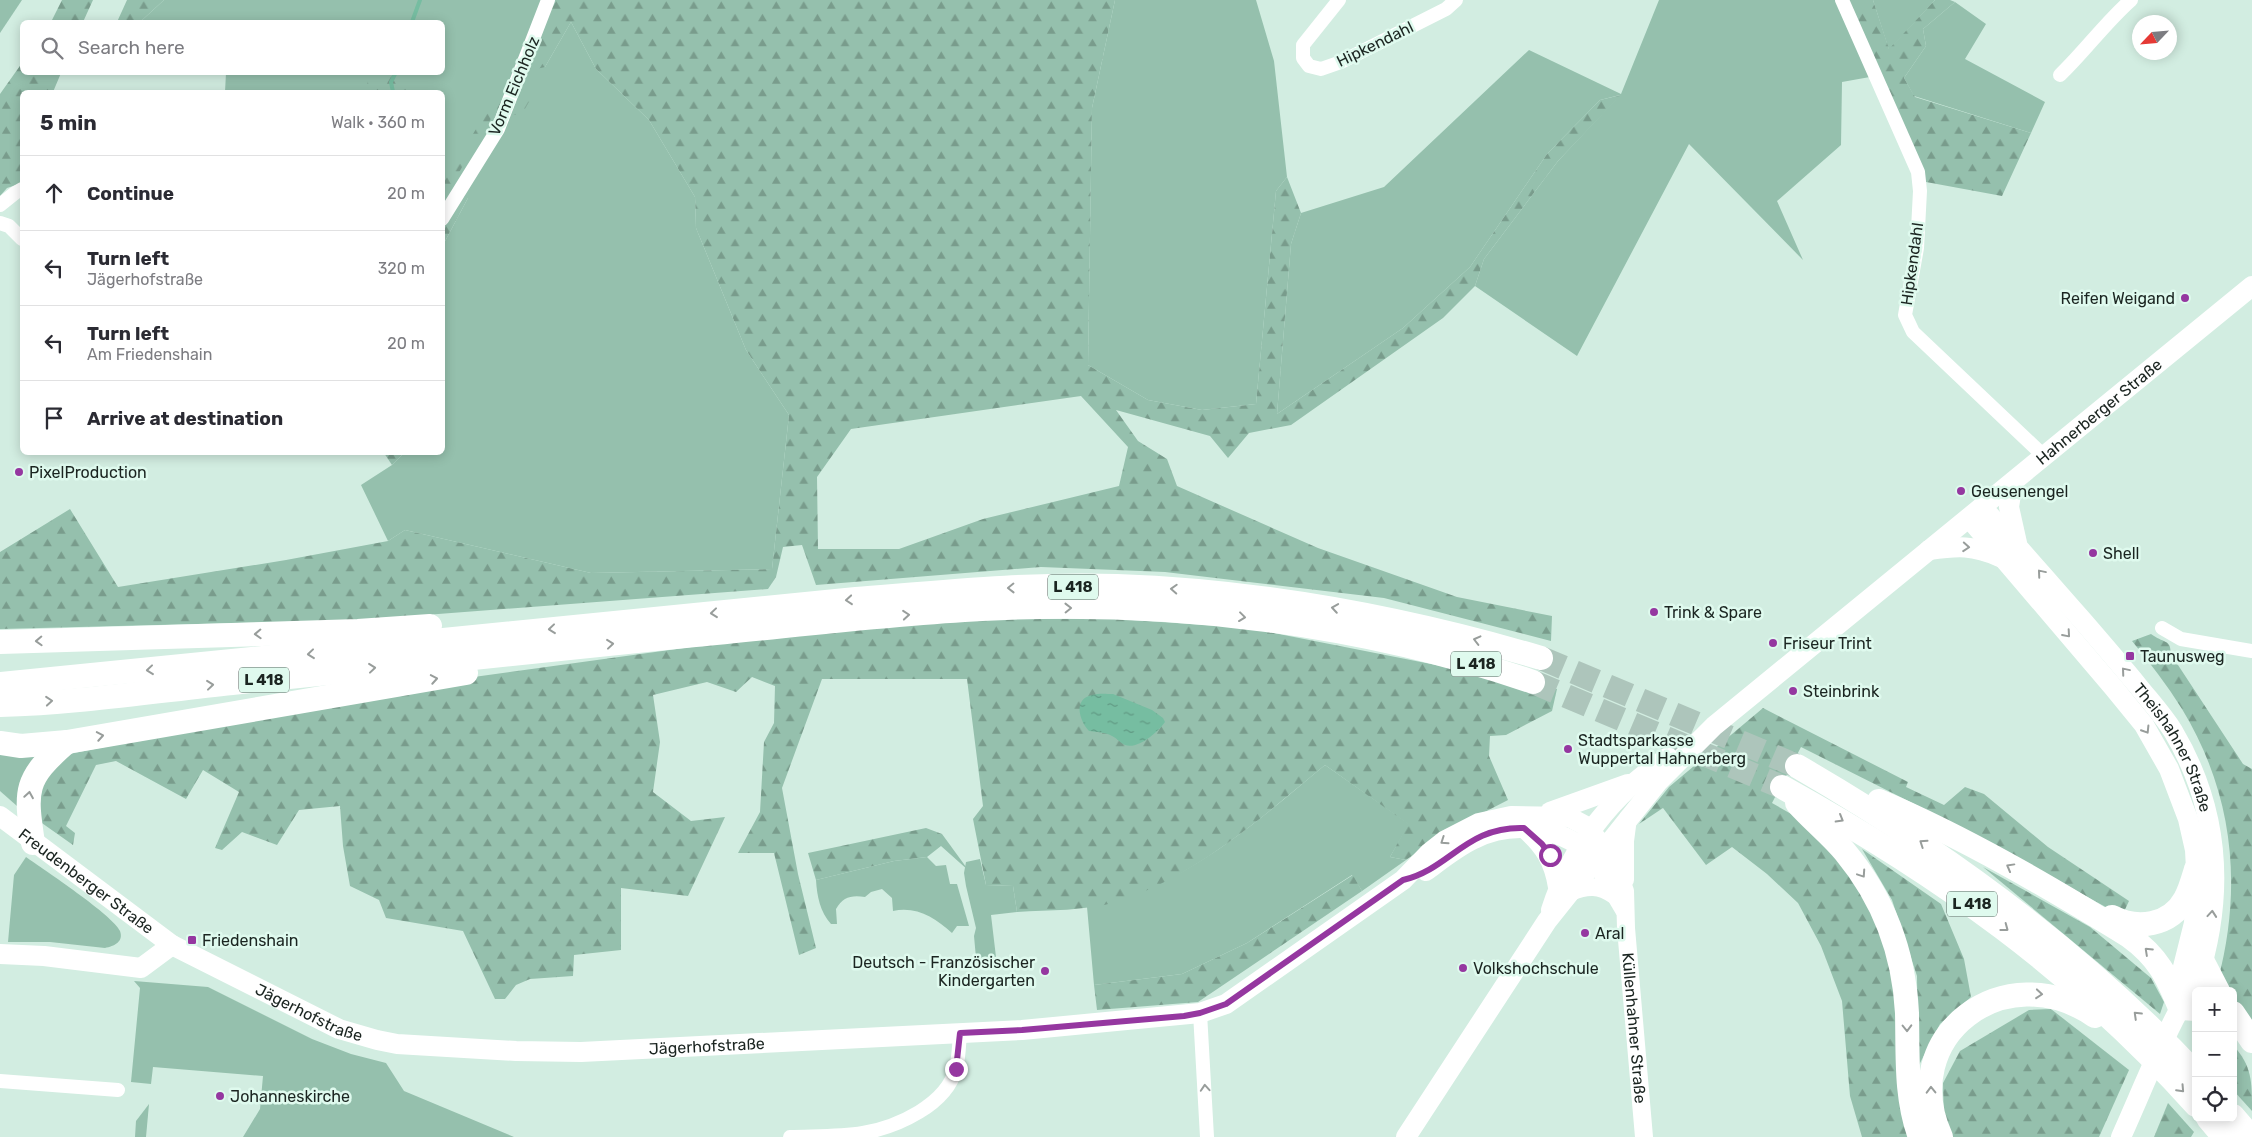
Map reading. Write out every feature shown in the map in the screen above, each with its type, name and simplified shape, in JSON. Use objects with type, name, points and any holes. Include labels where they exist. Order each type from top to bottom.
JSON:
[{"type":"highway","name":"L 418","points":[[0,705],[522,643],[762,608],[972,590],[1115,586],[1197,590],[1342,609],[1423,626],[1541,658]]},
{"type":"highway","name":"L 418","points":[[0,684],[983,609],[1116,607],[1194,611],[1338,632],[1455,659],[1532,682]]},
{"type":"highway","points":[[0,642],[348,631],[433,626],[522,643]]},
{"type":"highway","points":[[0,743],[21,746],[67,742],[463,673],[522,643]]},
{"type":"highway","points":[[34,843],[28,805],[28,795],[32,782],[45,762],[67,742]]},
{"type":"highway","name":"L 418","points":[[2188,1008],[2153,957],[2129,936],[1917,817],[1797,766],[1895,825],[1964,870],[2030,920],[2114,993],[2192,1070]]},
{"type":"highway","name":"L 418","points":[[1920,1137],[1912,1113],[1903,978],[1891,931],[1870,887],[1857,867],[1782,787],[1906,859],[1981,910],[2061,973],[2141,1048],[2192,1101]]},
{"type":"highway","name":"L 418","points":[[2083,909],[2108,914],[2132,924],[2154,923],[2169,916],[2181,905],[2196,869]]},
{"type":"highway","points":[[2203,962],[2216,987]]},
{"type":"highway","name":"L 418","points":[[1941,1137],[1931,1109],[1931,1081],[1934,1063],[1940,1048],[1953,1029],[1965,1017],[1990,1002],[2011,995],[2029,993],[2062,998],[2080,1006],[2141,1048]]},
{"type":"highway","points":[[2237,1019],[2252,1041]]},
{"type":"highway","points":[[2237,1037],[2252,1050]]},
{"type":"highway","points":[[2237,1120],[2252,1137]]},
{"type":"highway","points":[[2211,1122],[2224,1137]]},
{"type":"main road","name":"Hahnerberger Straße","points":[[1565,889],[1579,839],[1644,776],[1663,760],[1714,726],[2252,286]]},
{"type":"main road","points":[[2013,482],[2009,508],[2017,544]]},
{"type":"main road","name":"Theishahner Straße","points":[[1975,513],[2017,544],[2052,602],[2144,725],[2170,769],[2188,819],[2195,850],[2196,912],[2190,948],[2180,979],[2188,1008]]},
{"type":"main road","name":"Theishahner Straße","points":[[1975,513],[2001,558],[2052,602],[2152,703],[2173,731],[2209,816],[2214,850],[2211,927],[2203,962],[2188,1008],[2170,1030],[2121,1137]]},
{"type":"main road","points":[[1929,550],[1963,546],[2001,558]]},
{"type":"main road","name":"Hahnerberger Straße","points":[[1565,889],[1603,856],[1628,818],[1658,782],[1714,726]]},
{"type":"main road","points":[[1540,815],[1595,797],[1644,776]]},
{"type":"main road","name":"Jägerhofstraße","points":[[172,945],[339,1029],[397,1044],[516,1051],[581,1052],[1030,1030],[1200,1013],[1226,1004],[1403,880],[1430,852],[1461,830],[1495,818],[1540,815],[1559,816],[1579,839]]},
{"type":"main road","name":"Freudenberger Straße","points":[[0,816],[172,945]]},
{"type":"main road","points":[[1406,1137],[1547,921],[1565,889],[1550,855],[1542,844],[1524,828]]},
{"type":"main road","name":"Jägerhofstraße","points":[[1403,880],[1416,877],[1473,840],[1500,829],[1524,828],[1579,839]]},
{"type":"main road","points":[[1579,839],[1603,856]]},
{"type":"main road","points":[[0,954],[44,956],[141,968],[172,945]]},
{"type":"street","name":"Vorm Eichholz","points":[[445,214],[498,129],[548,0]]},
{"type":"street","name":"Hipkendahl","points":[[1339,0],[1303,44],[1302,53],[1305,62],[1314,68],[1328,67],[1341,62],[1446,9],[1456,0]]},
{"type":"street","name":"Hipkendahl","points":[[1842,0],[1918,172],[1920,192],[1918,248],[1905,315],[1913,332],[2044,456]]},
{"type":"street","points":[[2060,75],[2081,54],[2106,22],[2131,0]]},
{"type":"street","points":[[0,206],[14,192],[20,190]]},
{"type":"street","points":[[0,223],[9,226],[20,237]]},
{"type":"street","points":[[2162,628],[2181,639],[2252,651]]},
{"type":"street","points":[[1620,893],[1628,818]]},
{"type":"street","points":[[1603,856],[1620,893]]},
{"type":"street","points":[[1565,889],[1595,887],[1620,893]]},
{"type":"street","name":"Küllenhahner Straße","points":[[1620,893],[1625,912],[1644,1137]]},
{"type":"street","points":[[1200,1013],[1207,1137]]},
{"type":"street","points":[[790,1137],[863,1133],[911,1118],[934,1102],[946,1088],[956,1069],[960,1033]]},
{"type":"street","points":[[0,1081],[118,1090]]},
{"type":"green space","points":[[0,0],[22,0],[0,33]]},
{"type":"green space","points":[[62,0],[93,0],[84,20],[52,20]]},
{"type":"green space","points":[[127,0],[164,0],[142,20],[118,20]]},
{"type":"green space","points":[[164,0],[550,0],[545,67],[571,22],[596,69],[649,120],[695,197],[696,228],[746,350],[789,415],[772,569],[591,573],[405,530],[388,541],[361,485],[392,465],[402,455],[445,455],[445,241],[468,198],[445,202],[445,90],[225,90],[226,75],[445,75],[445,20],[142,20]]},
{"type":"green space","points":[[550,0],[1115,0],[1092,108],[1088,365],[1148,400],[1202,410],[1256,404],[1276,191],[1287,177],[1301,213],[1291,244],[1277,414],[1403,328],[1470,267],[1547,154],[1600,100],[1621,95],[1558,161],[1484,259],[1475,286],[1443,318],[1291,425],[1249,433],[1228,458],[1210,436],[1116,410],[1138,441],[1167,459],[1177,486],[1318,548],[1457,597],[1552,616],[1551,641],[1384,598],[1165,572],[1041,567],[816,585],[802,545],[783,547],[776,577],[768,589],[360,620],[0,629],[0,552],[70,509],[118,587],[286,560],[388,541],[405,530],[591,573],[772,569],[789,415],[746,350],[696,228],[695,197],[649,120],[596,69],[571,22],[545,67],[523,72]],"holes":[[[1081,396],[1128,447],[1119,486],[983,519],[899,549],[818,549],[817,477],[851,429]]]},
{"type":"green space","points":[[1115,0],[1256,0],[1274,61],[1287,177],[1276,191],[1256,404],[1202,410],[1148,400],[1088,365],[1092,108]]},
{"type":"green space","points":[[1659,0],[1848,0],[1881,75],[1842,82],[1841,145],[1777,201],[1803,260],[1689,144],[1577,356],[1475,286],[1484,259],[1558,161],[1620,95],[1600,100],[1547,154],[1470,267],[1403,328],[1277,414],[1291,244],[1301,213],[1384,187],[1529,50],[1621,94]]},
{"type":"green space","points":[[1848,0],[1873,0],[1889,49],[1935,0],[1955,2],[1923,29],[1926,46],[1904,78],[1915,97],[2031,133],[2002,196],[1926,182]]},
{"type":"green space","points":[[1873,0],[1935,0],[1889,50]]},
{"type":"green space","points":[[1955,2],[1986,24],[1965,59],[2045,102],[2031,133],[1914,96],[1904,78],[1926,46],[1923,29]]},
{"type":"green space","points":[[20,66],[20,75],[60,75],[54,90],[20,90],[20,184],[7,188],[0,196],[0,94]]},
{"type":"green space","points":[[369,75],[411,75],[407,90],[366,90]]},
{"type":"green space","points":[[500,89],[534,93],[522,114],[492,117],[458,174],[468,198],[445,241],[445,181]]},
{"type":"green space","points":[[385,455],[402,455],[392,465]]},
{"type":"green space","points":[[944,619],[1117,619],[1249,628],[1557,689],[1552,711],[1506,735],[1490,736],[1489,756],[1508,800],[1444,833],[1406,860],[1390,857],[1408,824],[1325,765],[1227,844],[1174,877],[1146,891],[1116,902],[1092,907],[1017,912],[1013,886],[986,885],[973,819],[983,806],[967,679],[822,679],[782,788],[798,874],[816,948],[799,955],[774,853],[738,853],[760,812],[764,742],[774,723],[775,686],[752,677],[736,692],[707,682],[653,695],[660,742],[653,792],[691,821],[725,817],[688,896],[621,888],[621,950],[574,955],[573,976],[530,979],[516,985],[505,999],[495,999],[463,931],[386,918],[379,900],[350,886],[343,846],[340,806],[299,810],[277,845],[242,832],[222,850],[215,848],[239,792],[203,770],[186,799],[116,761],[96,765],[66,826],[75,833],[73,845],[39,821],[31,803],[57,758],[74,753],[452,680],[793,633]]},
{"type":"green space","points":[[2151,634],[2168,643],[2170,649],[2169,662],[2178,665],[2243,764],[2252,769],[2252,1030],[2237,1008],[2237,987],[2222,987],[2218,980],[2226,945],[2231,875],[2228,840],[2213,773],[2182,709],[2132,641]]},
{"type":"green space","points":[[1763,708],[1908,782],[1906,787],[1944,805],[1965,787],[1984,794],[2048,847],[2129,901],[2122,916],[1962,828],[1801,747],[1772,803],[1807,823],[1848,864],[1893,954],[1915,1137],[1862,1137],[1850,1096],[1842,1001],[1821,946],[1798,903],[1767,874],[1732,847],[1706,865],[1663,808],[1639,824],[1669,787]]},
{"type":"green space","points":[[0,750],[42,751],[20,806],[17,806],[0,791]]},
{"type":"green space","points":[[1325,765],[1409,824],[1390,857],[1406,860],[1362,891],[1352,875],[1247,943],[1182,974],[1094,985],[1087,907],[1121,898],[1154,886],[1185,870],[1215,852],[1271,810]]},
{"type":"green space","points":[[926,828],[942,834],[969,871],[941,846],[927,857],[894,861],[816,880],[808,853]]},
{"type":"green space","points":[[1862,849],[1941,904],[1964,959],[1971,997],[1940,1024],[1918,1067],[1917,976],[1892,900]]},
{"type":"green space","points":[[26,857],[77,893],[115,924],[121,935],[119,941],[115,945],[105,948],[50,942],[8,942],[14,875]]},
{"type":"green space","points":[[927,857],[936,866],[946,865],[950,884],[957,884],[969,926],[957,926],[952,933],[925,914],[910,910],[893,911],[892,898],[882,889],[871,892],[865,897],[856,896],[845,899],[836,909],[837,924],[831,924],[824,914],[818,898],[816,880],[894,861]]},
{"type":"green space","points":[[980,859],[986,885],[1013,886],[1017,912],[991,915],[996,957],[976,958],[974,936],[976,928],[964,873],[966,862]]},
{"type":"green space","points":[[1983,867],[2090,927],[2151,978],[2164,1002],[2160,1014]]},
{"type":"green space","points":[[1353,875],[1362,891],[1198,1002],[1097,1010],[1094,985],[1182,974],[1247,943]]},
{"type":"green space","points":[[134,981],[208,987],[312,1039],[351,1054],[386,1063],[404,1091],[514,1137],[243,1137],[260,1109],[263,1076],[153,1067],[151,1084],[131,1082],[140,988]]},
{"type":"green space","points":[[2051,1009],[2129,1070],[2099,1137],[1951,1137],[1944,1125],[1943,1083],[1960,1051],[2029,1010]]},
{"type":"green space","points":[[2237,1050],[2244,1060],[2250,1075],[2252,1111],[2237,1094]]},
{"type":"green space","points":[[2168,1103],[2194,1132],[2191,1137],[2154,1137]]},
{"type":"green space","points":[[149,1104],[146,1137],[135,1137],[136,1121]]},
{"type":"water","points":[[1095,694],[1113,694],[1152,710],[1163,718],[1165,722],[1148,739],[1130,746],[1107,734],[1089,731],[1081,716],[1080,705],[1082,701],[1086,697]]},
{"type":"waterway","points":[[413,20],[420,0]]},
{"type":"waterway","points":[[393,90],[391,82],[394,75]]},
{"type":"tunnel","points":[[1541,658],[1797,766]]},
{"type":"tunnel","points":[[1533,682],[1782,787]]},
{"type":"place","name":"Reifen Weigand","points":[[2185,298]]},
{"type":"place","name":"PixelProduction","points":[[19,472]]},
{"type":"place","name":"Geusenengel","points":[[1961,491]]},
{"type":"place","name":"Shell","points":[[2093,553]]},
{"type":"place","name":"Trink & Spare","points":[[1654,612]]},
{"type":"place","name":"Friseur Trint","points":[[1773,643]]},
{"type":"place","name":"Taunusweg","points":[[2130,656]]},
{"type":"place","name":"Steinbrink","points":[[1793,691]]},
{"type":"place","name":"Stadtsparkasse Wuppertal Hahnerberg","points":[[1568,749]]},
{"type":"place","name":"Aral","points":[[1585,933]]},
{"type":"place","name":"Friedenshain","points":[[192,940]]},
{"type":"place","name":"Volkshochschule","points":[[1463,968]]},
{"type":"place","name":"Deutsch - Französischer Kindergarten","points":[[1045,971]]},
{"type":"place","name":"Johanneskirche","points":[[220,1096]]},
{"type":"route","points":[[956,1069],[960,1033],[1022,1030],[1184,1016],[1200,1013],[1226,1004],[1403,880],[1416,877],[1473,840],[1486,834],[1500,829],[1524,828],[1542,844],[1550,855]]}]
